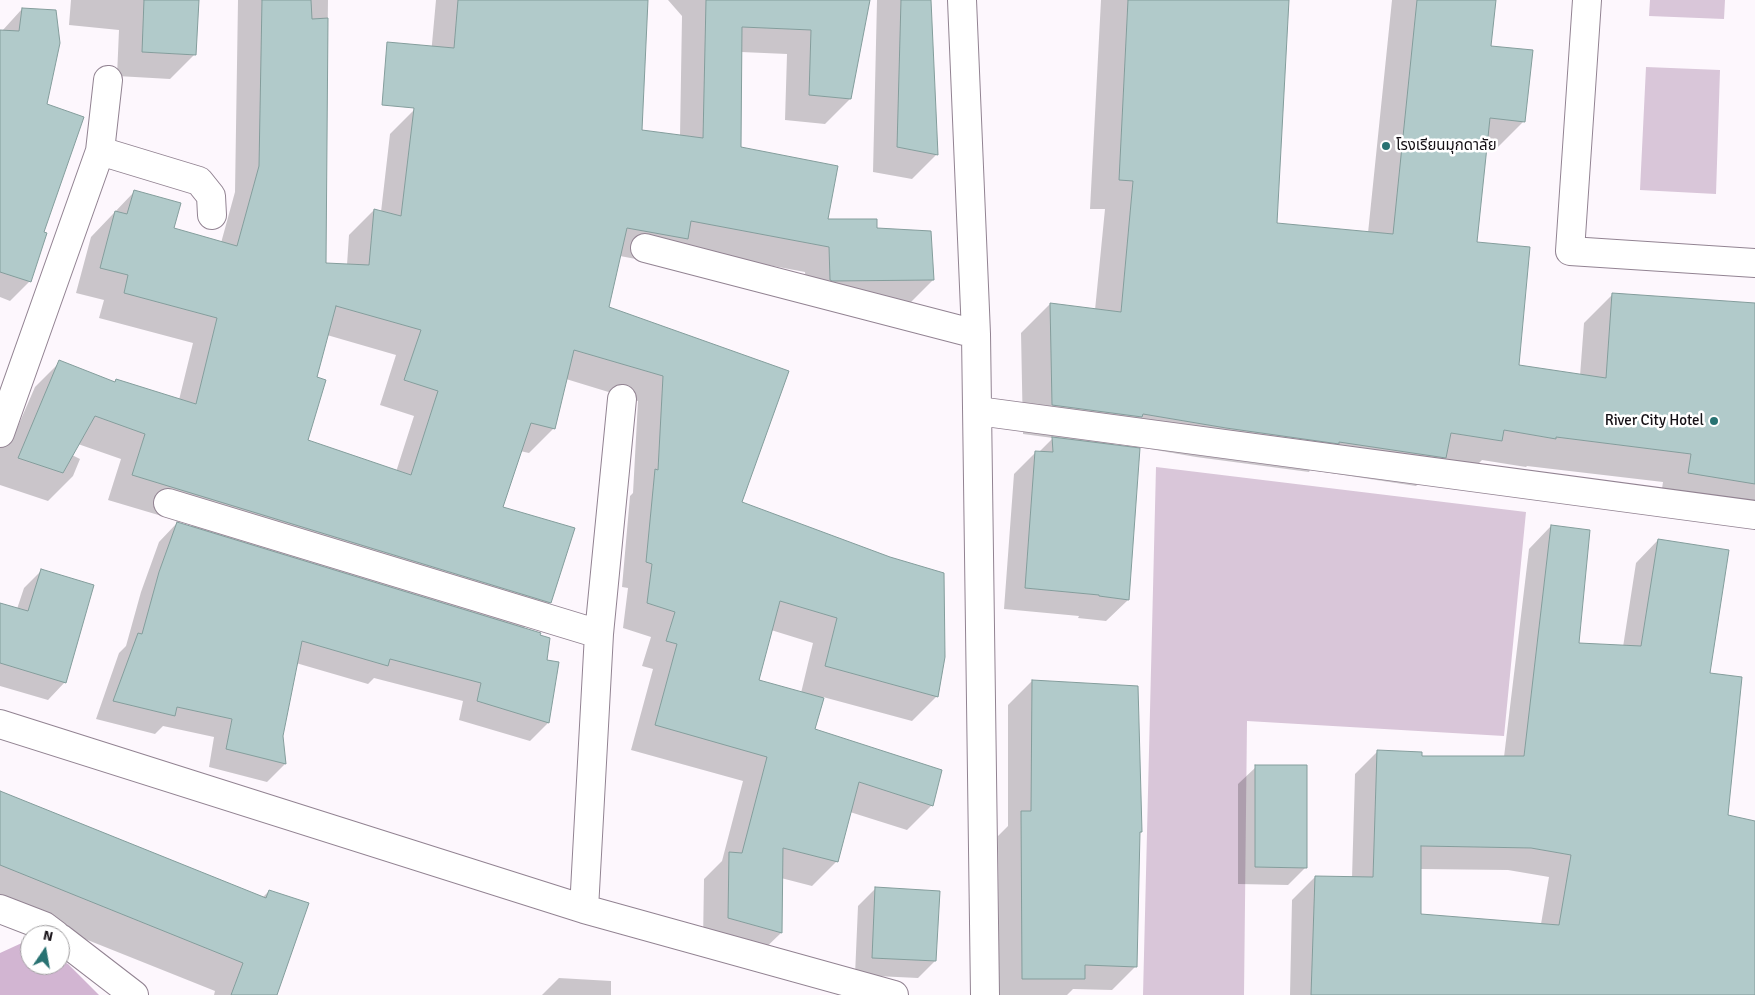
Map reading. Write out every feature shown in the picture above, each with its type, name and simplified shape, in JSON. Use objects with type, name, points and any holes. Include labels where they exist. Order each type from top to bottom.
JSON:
[{"type":"street","points":[[962,0],[978,411],[985,995]]},
{"type":"street","points":[[1587,0],[1570,250],[1755,263]]},
{"type":"street","points":[[0,433],[100,151],[108,80]]},
{"type":"street","points":[[100,151],[199,181],[211,196],[212,215]]},
{"type":"street","points":[[645,248],[976,334]]},
{"type":"street","points":[[584,910],[599,634],[622,399]]},
{"type":"street","points":[[978,411],[1755,515]]},
{"type":"street","points":[[168,503],[599,634]]},
{"type":"street","points":[[0,724],[584,910],[894,995]]},
{"type":"street","points":[[0,909],[41,925]]},
{"type":"street","points":[[70,946],[134,995]]},
{"type":"shaded area","points":[[1650,0],[1725,0],[1724,19],[1649,16]]},
{"type":"shaded area","points":[[1646,67],[1720,70],[1716,194],[1640,190]]},
{"type":"shaded area","points":[[1156,467],[1526,512],[1504,736],[1247,721],[1244,995],[1143,995]]},
{"type":"shaded area","points":[[20,944],[20,975],[70,975],[70,966],[99,995],[0,995],[0,953]]},
{"type":"building","points":[[144,0],[199,0],[196,55],[142,52]]},
{"type":"building","points":[[262,0],[311,0],[312,19],[328,18],[326,263],[369,265],[374,209],[401,216],[414,108],[382,105],[387,42],[454,48],[458,0],[648,0],[642,130],[703,138],[706,0],[870,0],[851,99],[809,95],[811,30],[742,27],[741,147],[838,166],[828,219],[877,219],[877,228],[931,231],[934,280],[832,281],[830,280],[829,247],[691,221],[688,239],[627,228],[609,307],[789,371],[742,502],[890,557],[944,573],[945,657],[938,697],[825,666],[837,618],[780,601],[759,680],[824,698],[815,729],[942,770],[933,806],[859,782],[838,862],[783,848],[782,933],[728,918],[729,852],[742,853],[767,757],[655,725],[677,644],[666,641],[675,612],[647,603],[652,564],[646,562],[655,469],[658,470],[663,376],[574,350],[555,429],[531,423],[503,507],[575,528],[551,603],[132,475],[145,434],[95,416],[63,473],[18,458],[59,360],[115,382],[116,379],[196,404],[217,318],[124,293],[128,275],[100,268],[115,211],[127,214],[134,190],[181,203],[174,228],[237,246],[259,166]],"holes":[[[336,306],[421,330],[404,380],[438,391],[411,475],[308,440],[326,380],[317,377]]]},
{"type":"building","points":[[901,0],[931,0],[938,155],[897,147]]},
{"type":"building","points":[[1128,0],[1289,0],[1277,223],[1393,234],[1417,0],[1496,0],[1491,46],[1533,50],[1525,122],[1490,118],[1477,242],[1530,247],[1519,365],[1606,378],[1612,293],[1755,303],[1755,484],[1688,473],[1691,454],[1556,437],[1556,439],[1504,430],[1502,441],[1451,433],[1446,458],[1226,428],[1143,414],[1142,417],[1052,405],[1050,303],[1121,312],[1133,181],[1119,180]]},
{"type":"building","points":[[22,8],[56,10],[60,43],[47,104],[84,117],[44,232],[47,233],[31,282],[0,272],[0,30],[19,31]]},
{"type":"building","points":[[1052,437],[1140,448],[1129,600],[1099,595],[1025,588],[1035,451],[1053,452]]},
{"type":"building","points":[[177,522],[541,633],[540,635],[550,638],[547,660],[559,662],[549,723],[477,701],[481,683],[390,659],[388,666],[302,641],[283,736],[286,764],[226,749],[232,719],[177,707],[175,716],[113,701],[138,633],[142,634],[159,572]]},
{"type":"building","points":[[1551,525],[1590,530],[1579,643],[1641,646],[1658,539],[1729,550],[1710,673],[1742,677],[1728,815],[1755,821],[1755,995],[1311,995],[1315,876],[1373,877],[1377,750],[1422,752],[1422,756],[1524,756]],"holes":[[[1421,846],[1531,848],[1571,855],[1559,925],[1421,914]]]},
{"type":"building","points":[[41,569],[94,585],[66,683],[0,663],[0,603],[28,611]]},
{"type":"building","points":[[1032,680],[1138,686],[1142,832],[1140,832],[1137,967],[1085,965],[1085,979],[1022,979],[1021,811],[1031,811]]},
{"type":"building","points":[[1255,765],[1307,765],[1307,868],[1255,867]]},
{"type":"building","points":[[0,791],[266,898],[269,890],[309,903],[277,995],[231,995],[243,963],[0,865]]},
{"type":"building","points":[[875,887],[940,891],[936,961],[872,958]]},
{"type":"place","name":"โรงเรียนมุกดาลัย","points":[[1386,146]]},
{"type":"place","name":"River City Hotel","points":[[1714,421]]}]
